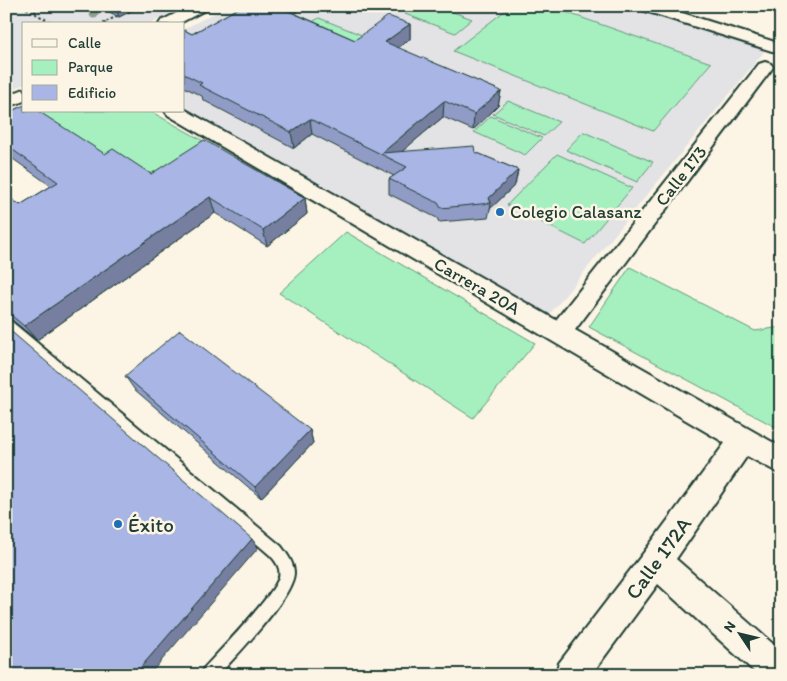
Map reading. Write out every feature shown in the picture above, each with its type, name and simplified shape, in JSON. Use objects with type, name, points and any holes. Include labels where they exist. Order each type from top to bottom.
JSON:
[{"type":"street","points":[[170,22],[202,6]]},
{"type":"street","points":[[644,6],[778,48],[781,45]]},
{"type":"street","name":"Calle 173","points":[[560,333],[765,67]]},
{"type":"street","points":[[6,103],[22,95]]},
{"type":"street","name":"Carrera 20A","points":[[176,112],[781,461]]},
{"type":"street","name":"Calle 172A","points":[[571,675],[656,562],[743,439]]},
{"type":"street","points":[[656,562],[781,673]]},
{"type":"lane","points":[[6,321],[276,551],[286,564],[286,580],[276,596],[209,675]]},
{"type":"path","points":[[6,11],[17,6]]},
{"type":"path","points":[[22,6],[50,22]]},
{"type":"path","points":[[33,12],[47,6]]},
{"type":"path","points":[[106,22],[117,16]]},
{"type":"shaded area","points":[[6,6],[185,6],[153,22],[22,22],[22,85],[6,92]]},
{"type":"shaded area","name":"Colegio Calasanz","points":[[228,6],[635,6],[767,48],[549,315],[185,109],[185,28]]},
{"type":"green space","points":[[416,6],[437,6],[472,19],[455,33],[405,14]]},
{"type":"green space","points":[[511,6],[548,6],[711,63],[653,131],[453,51]]},
{"type":"green space","points":[[319,18],[382,43],[367,54],[304,27]]},
{"type":"green space","points":[[508,101],[559,122],[544,136],[493,114]]},
{"type":"green space","points":[[32,112],[152,112],[216,148],[153,188]]},
{"type":"green space","points":[[491,116],[542,138],[525,155],[474,132]]},
{"type":"green space","points":[[583,132],[653,162],[637,182],[566,150]]},
{"type":"green space","points":[[557,154],[632,188],[585,244],[507,205]]},
{"type":"green space","points":[[346,232],[535,343],[473,418],[279,293]]},
{"type":"green space","points":[[630,267],[755,331],[781,327],[781,430],[589,327]]},
{"type":"building","points":[[242,6],[280,6],[355,40],[388,16],[410,24],[385,42],[501,91],[474,114],[444,101],[382,153],[474,146],[475,152],[518,170],[489,198],[491,203],[441,208],[438,203],[389,179],[407,167],[310,119],[291,132],[199,85],[202,83],[185,74],[185,30],[192,34]]},
{"type":"building","points":[[22,106],[22,112],[40,112],[105,154],[113,149],[151,174],[204,140],[305,198],[263,230],[210,197],[24,326],[6,311],[6,282],[9,280],[6,277],[6,195],[20,205],[58,182],[6,145],[6,114]]},
{"type":"building","name":"Éxito","points":[[6,327],[252,539],[134,675],[6,675]]},
{"type":"building","points":[[180,330],[310,430],[255,487],[125,376]]},
{"type":"place","name":"Colegio Calasanz","points":[[500,212]]},
{"type":"place","name":"Éxito","points":[[118,524]]}]
